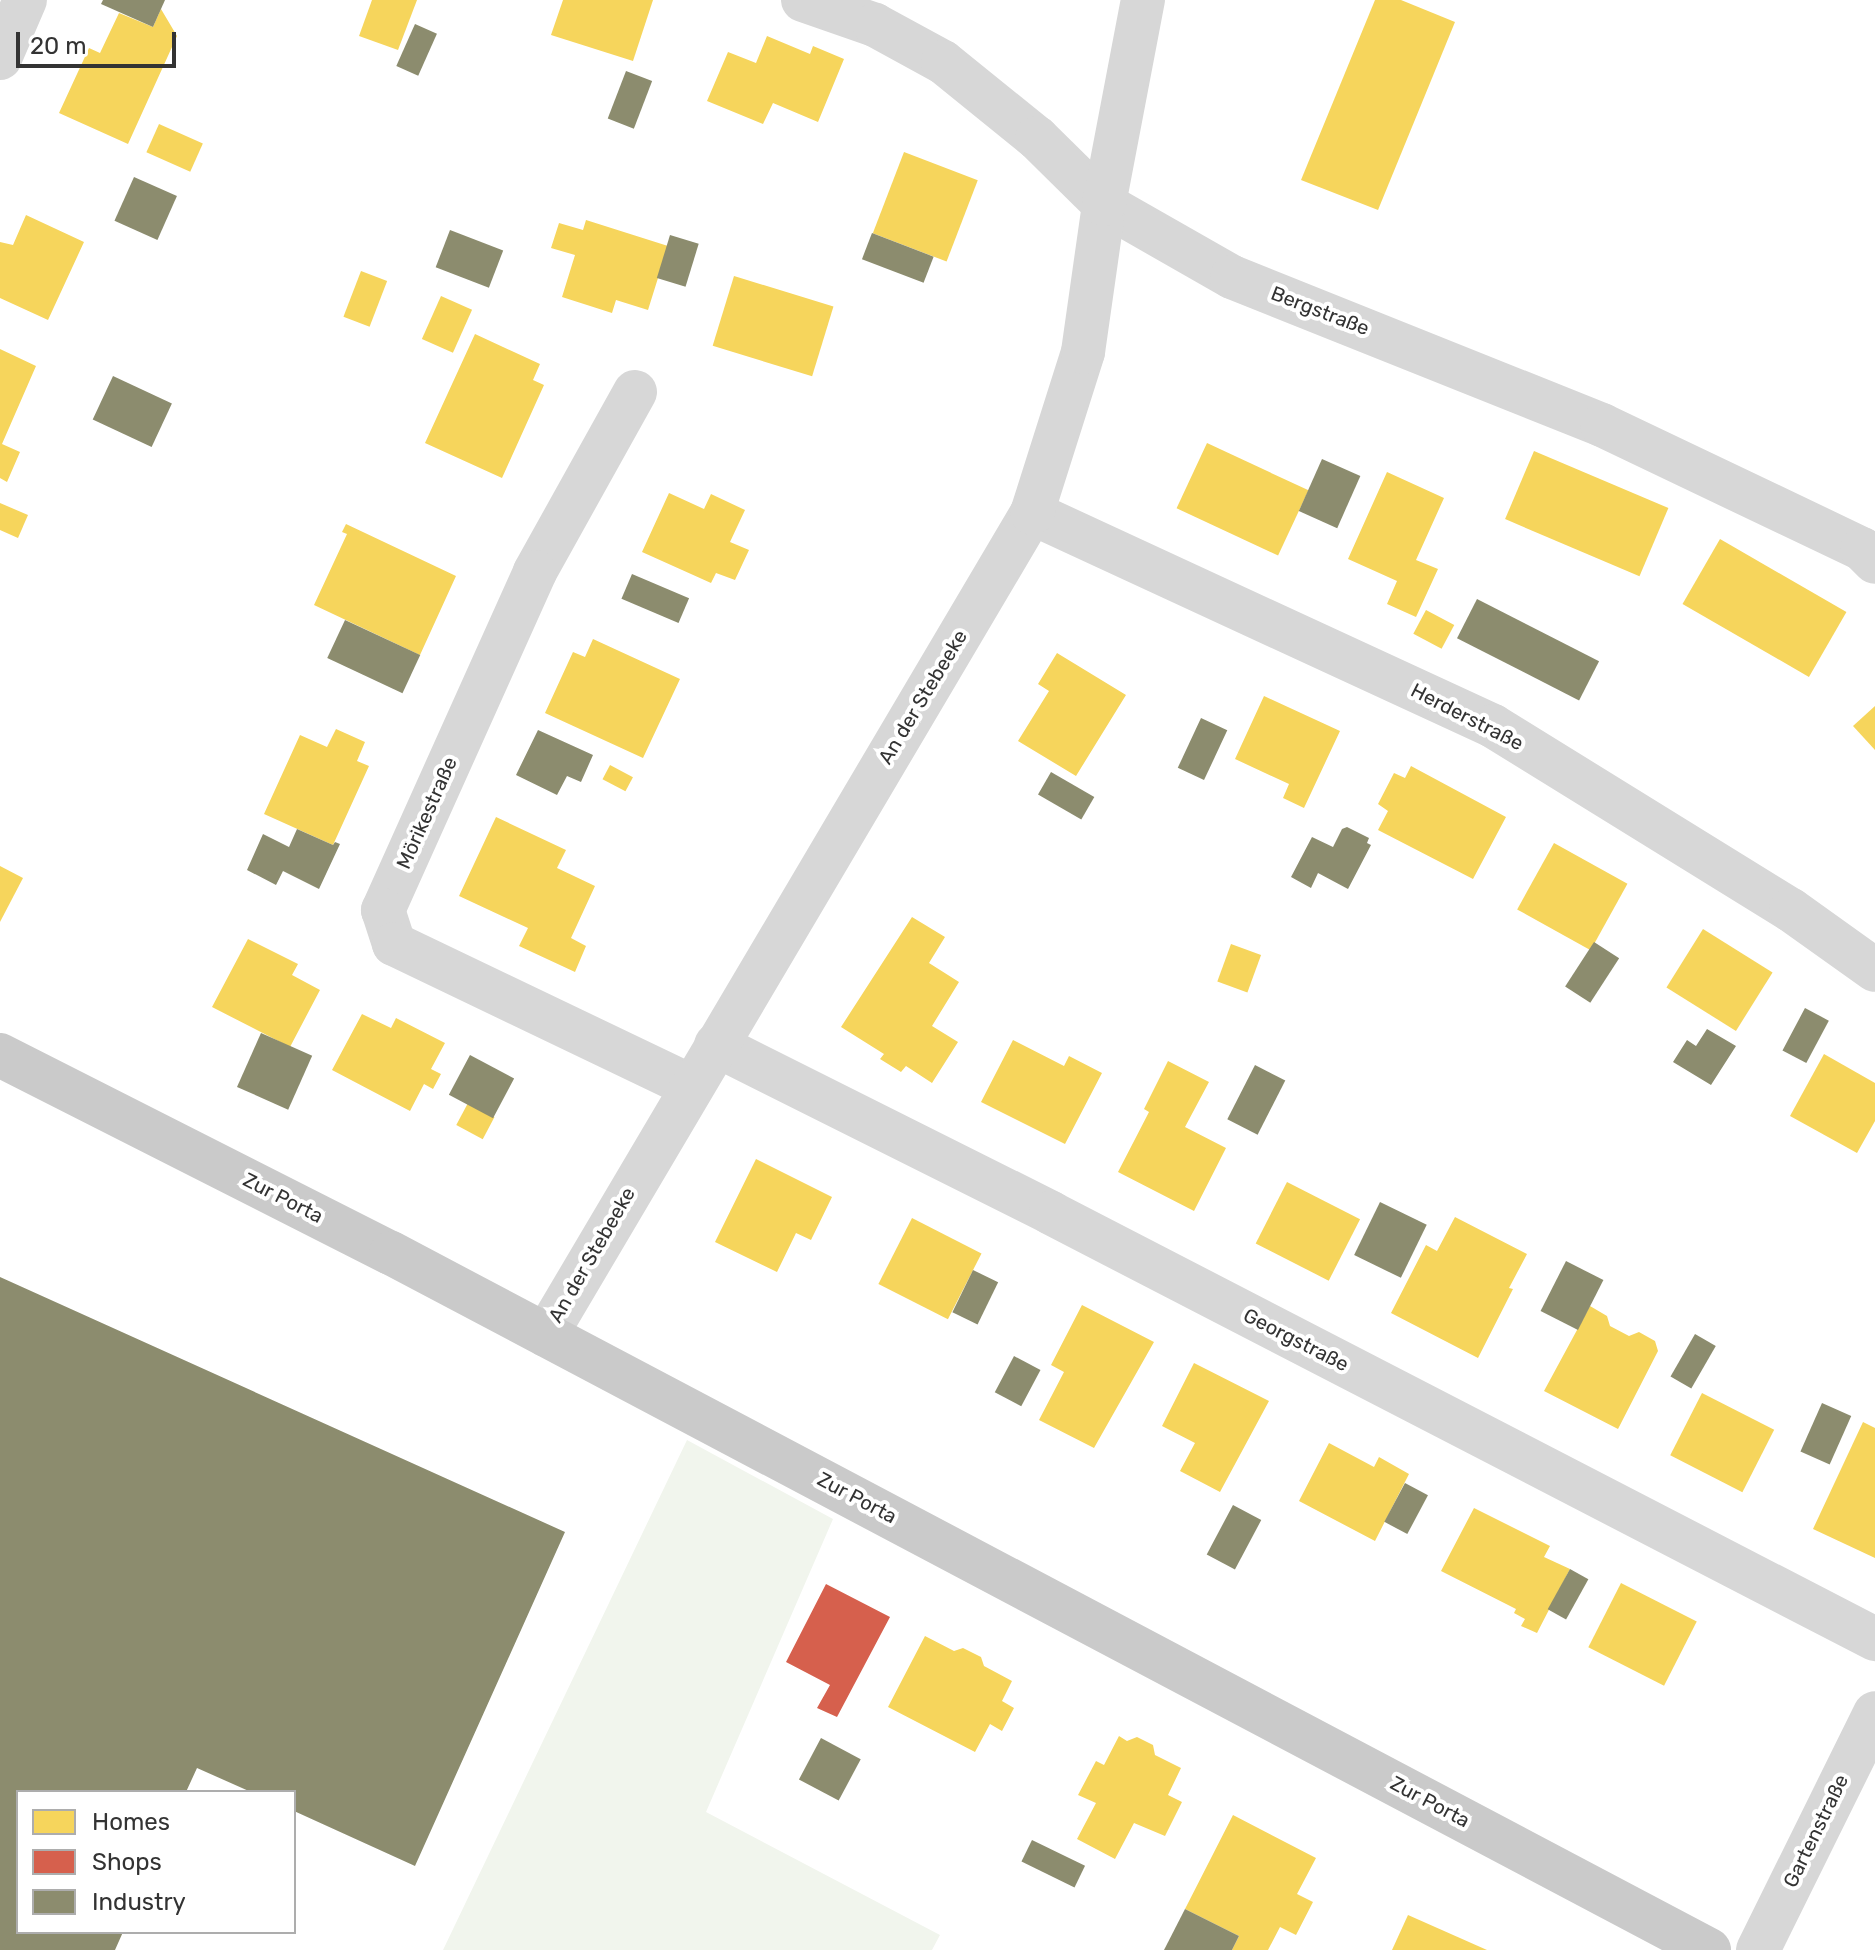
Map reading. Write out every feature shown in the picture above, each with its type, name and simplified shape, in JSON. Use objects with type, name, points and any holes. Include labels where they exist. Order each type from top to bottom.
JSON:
[{"type":"main road","name":"Zur Porta","points":[[0,1055],[546,1335],[1709,1950]]},
{"type":"street","points":[[0,58],[25,0]]},
{"type":"street","name":"Bergstraße","points":[[803,0],[875,25],[943,62],[1037,138],[1104,204],[1232,277],[1602,425],[1862,549],[1875,562]]},
{"type":"street","name":"An der Stebeeke","points":[[546,1335],[1032,513],[1083,352],[1104,204],[1143,0]]},
{"type":"street","name":"Mörikestraße","points":[[635,392],[535,572],[383,910],[394,944],[691,1086]]},
{"type":"street","name":"Herderstraße","points":[[1032,513],[1493,726],[1791,910],[1875,970]]},
{"type":"street","name":"Georgstraße","points":[[716,1045],[1051,1213],[1875,1639]]},
{"type":"street","name":"Gartenstraße","points":[[1758,1950],[1875,1713]]},
{"type":"shaded area","points":[[687,1440],[833,1519],[706,1812],[940,1935],[932,1950],[443,1950]]},
{"type":"building: Homes","points":[[372,0],[417,0],[398,50],[359,36]]},
{"type":"building: Homes","points":[[563,0],[653,0],[633,61],[551,35]]},
{"type":"building: Homes","points":[[1375,0],[1401,0],[1455,22],[1378,210],[1301,180]]},
{"type":"building: Homes","points":[[161,9],[177,36],[128,144],[59,113],[89,48],[100,53],[119,13],[153,27]]},
{"type":"building: Homes","points":[[767,36],[810,54],[813,46],[844,59],[818,122],[773,103],[763,124],[707,101],[728,52],[756,63]]},
{"type":"building: Homes","points":[[159,124],[203,144],[190,172],[146,152]]},
{"type":"building: Homes","points":[[904,152],[978,180],[947,262],[873,233]]},
{"type":"building: Homes","points":[[26,215],[84,242],[48,320],[0,298],[0,242],[13,245]]},
{"type":"building: Homes","points":[[586,220],[668,246],[648,310],[616,300],[612,313],[562,297],[575,255],[551,248],[559,223],[583,230]]},
{"type":"building: Homes","points":[[361,271],[387,281],[370,327],[343,317]]},
{"type":"building: Homes","points":[[734,276],[833,306],[812,376],[713,346]]},
{"type":"building: Homes","points":[[441,296],[472,310],[453,353],[422,339]]},
{"type":"building: Homes","points":[[475,334],[540,364],[533,380],[544,385],[502,478],[425,443]]},
{"type":"building: Homes","points":[[0,349],[36,366],[2,444],[20,452],[7,482],[0,478]]},
{"type":"building: Homes","points":[[1207,443],[1309,490],[1278,556],[1177,508]]},
{"type":"building: Homes","points":[[1534,451],[1668,508],[1639,576],[1505,519]]},
{"type":"building: Homes","points":[[1387,472],[1444,498],[1416,560],[1438,569],[1416,617],[1387,604],[1397,581],[1348,559]]},
{"type":"building: Homes","points":[[669,493],[704,509],[711,494],[745,510],[730,542],[749,550],[735,580],[716,573],[711,583],[642,552]]},
{"type":"building: Homes","points":[[0,503],[28,515],[18,538],[0,530]]},
{"type":"building: Homes","points":[[346,524],[456,576],[420,655],[314,605],[347,534],[342,532]]},
{"type":"building: Homes","points":[[1720,539],[1846,612],[1809,677],[1682,604]]},
{"type":"building: Homes","points":[[1426,610],[1454,625],[1442,649],[1413,634]]},
{"type":"building: Homes","points":[[593,639],[680,679],[643,758],[545,713],[573,652],[585,657]]},
{"type":"building: Homes","points":[[1057,653],[1126,695],[1076,776],[1018,741],[1049,691],[1038,684]]},
{"type":"building: Homes","points":[[1264,696],[1340,731],[1304,808],[1283,798],[1289,784],[1235,759]]},
{"type":"building: Homes","points":[[1875,706],[1875,750],[1853,726]]},
{"type":"building: Homes","points":[[336,729],[365,742],[357,761],[369,766],[333,845],[264,814],[300,735],[327,747]]},
{"type":"building: Homes","points":[[610,765],[633,777],[625,791],[602,779]]},
{"type":"building: Homes","points":[[1411,766],[1506,817],[1473,879],[1378,830],[1388,811],[1378,804],[1394,773],[1405,778]]},
{"type":"building: Homes","points":[[496,817],[566,850],[557,868],[595,886],[571,938],[586,946],[575,972],[519,946],[528,928],[459,896]]},
{"type":"building: Homes","points":[[1554,843],[1627,884],[1591,950],[1517,909]]},
{"type":"building: Homes","points":[[0,866],[23,878],[0,922]]},
{"type":"building: Homes","points":[[912,917],[945,937],[929,963],[959,982],[932,1026],[958,1042],[932,1083],[906,1066],[901,1072],[880,1059],[884,1054],[841,1027]]},
{"type":"building: Homes","points":[[1703,929],[1773,972],[1736,1031],[1666,988]]},
{"type":"building: Homes","points":[[248,939],[298,964],[292,975],[320,990],[290,1047],[212,1007]]},
{"type":"building: Homes","points":[[1231,944],[1261,955],[1247,993],[1217,982]]},
{"type":"building: Homes","points":[[362,1014],[391,1028],[396,1018],[445,1043],[431,1069],[441,1074],[433,1089],[424,1084],[410,1111],[332,1070]]},
{"type":"building: Homes","points":[[1013,1040],[1064,1066],[1069,1056],[1102,1073],[1065,1144],[981,1102]]},
{"type":"building: Homes","points":[[1824,1054],[1875,1083],[1875,1121],[1857,1153],[1790,1116]]},
{"type":"building: Homes","points":[[1168,1061],[1209,1082],[1185,1127],[1226,1148],[1194,1211],[1118,1172],[1149,1112],[1144,1109]]},
{"type":"building: Homes","points":[[468,1103],[494,1117],[483,1139],[456,1125]]},
{"type":"building: Homes","points":[[756,1159],[832,1197],[811,1240],[796,1233],[777,1272],[715,1242]]},
{"type":"building: Homes","points":[[1287,1182],[1360,1219],[1329,1281],[1256,1243]]},
{"type":"building: Homes","points":[[1455,1217],[1527,1254],[1478,1358],[1391,1313],[1426,1245],[1437,1251]]},
{"type":"building: Homes","points":[[912,1218],[981,1253],[948,1319],[878,1284]]},
{"type":"building: Homes","points":[[1082,1305],[1154,1342],[1094,1448],[1039,1420],[1064,1372],[1051,1365]]},
{"type":"building: Homes","points":[[1590,1306],[1607,1316],[1610,1326],[1629,1336],[1639,1332],[1655,1341],[1658,1351],[1618,1429],[1544,1391]]},
{"type":"building: Homes","points":[[1194,1363],[1269,1401],[1220,1492],[1180,1471],[1195,1443],[1162,1426]]},
{"type":"building: Homes","points":[[1702,1393],[1774,1430],[1742,1492],[1670,1455]]},
{"type":"building: Homes","points":[[1863,1422],[1875,1428],[1875,1558],[1813,1529]]},
{"type":"building: Homes","points":[[1329,1443],[1374,1467],[1379,1457],[1409,1474],[1375,1541],[1299,1501]]},
{"type":"building: Homes","points":[[1474,1508],[1550,1546],[1544,1557],[1570,1569],[1537,1633],[1521,1626],[1525,1619],[1514,1613],[1516,1609],[1441,1571]]},
{"type":"building: Homes","points":[[1621,1583],[1697,1622],[1664,1686],[1588,1647]]},
{"type":"building: Homes","points":[[925,1636],[954,1651],[963,1648],[981,1657],[984,1666],[1012,1681],[1002,1701],[1014,1708],[1002,1731],[990,1724],[975,1752],[888,1707]]},
{"type":"building: Homes","points":[[1119,1736],[1127,1741],[1137,1737],[1153,1745],[1155,1755],[1181,1768],[1168,1795],[1182,1802],[1165,1836],[1134,1823],[1115,1859],[1077,1839],[1096,1803],[1078,1795],[1096,1761],[1104,1765]]},
{"type":"building: Homes","points":[[1233,1815],[1316,1858],[1297,1894],[1313,1902],[1296,1935],[1280,1927],[1268,1950],[1232,1950],[1239,1936],[1185,1909]]},
{"type":"building: Homes","points":[[1408,1915],[1487,1950],[1392,1950]]},
{"type":"building: Shops","points":[[826,1584],[890,1617],[837,1717],[817,1708],[830,1685],[786,1662]]},
{"type":"building: Industry","points":[[103,0],[165,0],[153,27],[101,4]]},
{"type":"building: Industry","points":[[415,24],[437,34],[418,76],[396,66]]},
{"type":"building: Industry","points":[[626,71],[652,81],[634,129],[608,119]]},
{"type":"building: Industry","points":[[134,177],[177,196],[157,240],[114,221]]},
{"type":"building: Industry","points":[[450,230],[503,250],[489,288],[436,267]]},
{"type":"building: Industry","points":[[872,233],[934,257],[924,283],[862,259]]},
{"type":"building: Industry","points":[[670,235],[699,244],[686,287],[657,278]]},
{"type":"building: Industry","points":[[113,376],[172,403],[152,447],[93,420]]},
{"type":"building: Industry","points":[[1322,459],[1360,476],[1337,528],[1299,511]]},
{"type":"building: Industry","points":[[632,574],[689,598],[679,623],[621,599]]},
{"type":"building: Industry","points":[[1477,599],[1599,661],[1579,700],[1457,638]]},
{"type":"building: Industry","points":[[345,620],[420,655],[402,693],[327,658]]},
{"type":"building: Industry","points":[[1201,718],[1227,730],[1204,780],[1178,768]]},
{"type":"building: Industry","points":[[538,730],[593,755],[581,782],[567,776],[557,795],[516,775]]},
{"type":"building: Industry","points":[[1051,772],[1094,797],[1081,820],[1038,795]]},
{"type":"building: Industry","points":[[1347,827],[1369,838],[1367,843],[1371,845],[1348,889],[1318,873],[1311,888],[1291,877],[1312,837],[1333,847],[1342,829]]},
{"type":"building: Industry","points":[[297,829],[333,845],[335,842],[340,844],[319,889],[283,871],[276,885],[247,870],[263,834],[289,847]]},
{"type":"building: Industry","points":[[1594,942],[1619,958],[1590,1003],[1565,986]]},
{"type":"building: Industry","points":[[1805,1008],[1829,1021],[1806,1063],[1782,1050]]},
{"type":"building: Industry","points":[[1707,1029],[1736,1046],[1711,1085],[1673,1062],[1687,1040],[1696,1046]]},
{"type":"building: Industry","points":[[261,1033],[312,1056],[288,1110],[237,1087]]},
{"type":"building: Industry","points":[[470,1055],[514,1078],[493,1118],[449,1095]]},
{"type":"building: Industry","points":[[1255,1065],[1285,1080],[1258,1135],[1227,1119]]},
{"type":"building: Industry","points":[[1380,1202],[1427,1225],[1401,1278],[1354,1255]]},
{"type":"building: Industry","points":[[1566,1261],[1603,1280],[1578,1330],[1541,1311]]},
{"type":"building: Industry","points":[[973,1270],[998,1282],[978,1325],[952,1312]]},
{"type":"building: Industry","points":[[0,1277],[565,1532],[415,1866],[296,1812],[296,1790],[246,1790],[197,1768],[187,1790],[16,1790],[16,1934],[122,1934],[115,1950],[0,1950]]},
{"type":"building: Industry","points":[[1695,1334],[1716,1346],[1691,1388],[1670,1376]]},
{"type":"building: Industry","points":[[1014,1356],[1040,1370],[1021,1406],[995,1392]]},
{"type":"building: Industry","points":[[1822,1403],[1851,1416],[1830,1464],[1800,1451]]},
{"type":"building: Industry","points":[[1405,1483],[1428,1495],[1407,1534],[1384,1522]]},
{"type":"building: Industry","points":[[1233,1505],[1261,1520],[1235,1569],[1207,1554]]},
{"type":"building: Industry","points":[[1570,1569],[1588,1579],[1566,1619],[1548,1609]]},
{"type":"building: Industry","points":[[821,1738],[861,1759],[839,1801],[799,1779]]},
{"type":"building: Industry","points":[[1032,1840],[1085,1866],[1075,1887],[1021,1862]]},
{"type":"building: Industry","points":[[1185,1909],[1239,1936],[1232,1950],[1164,1950]]}]
